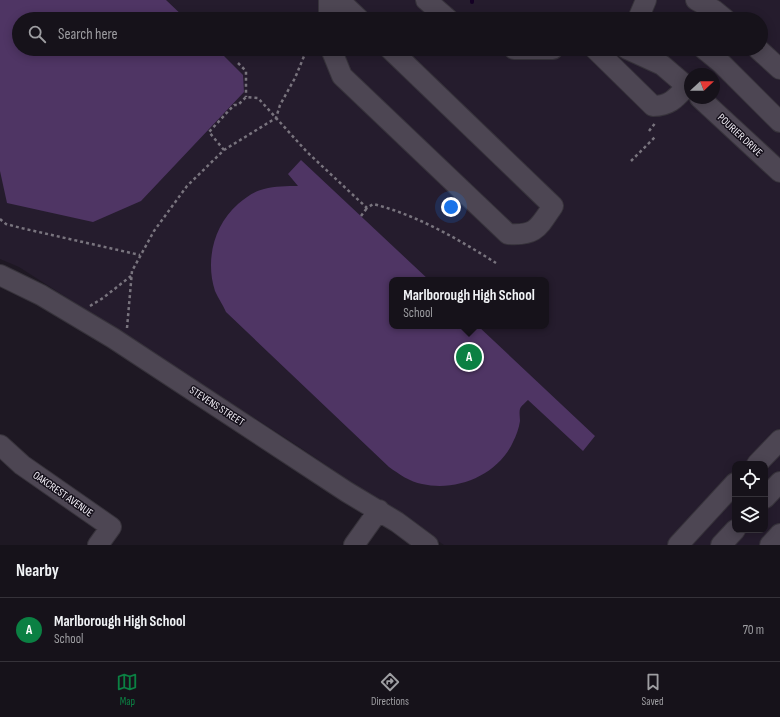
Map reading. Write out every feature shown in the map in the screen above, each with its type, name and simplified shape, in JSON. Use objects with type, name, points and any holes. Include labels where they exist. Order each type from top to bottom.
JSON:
[{"type":"street","points":[[329,0],[329,12]]},
{"type":"street","points":[[339,0],[352,12]]},
{"type":"street","points":[[426,0],[440,12]]},
{"type":"street","points":[[641,12],[646,0]]},
{"type":"street","points":[[696,0],[716,12]]},
{"type":"street","points":[[334,56],[342,76],[508,234],[525,235],[540,226],[553,206],[397,56]]},
{"type":"street","points":[[602,56],[653,106],[663,106],[684,96]]},
{"type":"street","name":"POURIER DRIVE","points":[[642,56],[662,65],[684,83]]},
{"type":"street","points":[[712,56],[780,122]]},
{"type":"street","points":[[766,56],[780,69]]},
{"type":"street","name":"POURIER DRIVE","points":[[707,104],[780,172]]},
{"type":"street","name":"STEVENS STREET","points":[[0,275],[42,295],[113,338],[341,487],[379,510],[428,545]]},
{"type":"street","points":[[760,461],[780,440]]},
{"type":"street","name":"OAKCREST AVENUE","points":[[0,445],[22,465],[111,527],[98,545]]},
{"type":"street","points":[[766,497],[780,482]]},
{"type":"street","points":[[678,545],[732,486]]},
{"type":"street","points":[[354,545],[379,510]]},
{"type":"street","points":[[721,545],[732,533]]},
{"type":"street","points":[[770,545],[780,534]]},
{"type":"path","points":[[129,332],[128,321],[131,275],[140,255],[154,231],[187,186],[224,150],[276,118],[280,105],[295,78],[304,56]]},
{"type":"path","points":[[224,150],[209,132],[234,105],[238,105],[246,97],[246,71],[238,63]]},
{"type":"path","points":[[246,97],[258,98],[307,152],[367,208]]},
{"type":"path","points":[[649,130],[657,121]]},
{"type":"path","points":[[632,161],[656,136]]},
{"type":"path","points":[[361,216],[367,208],[373,204],[391,209],[459,240],[496,263]]},
{"type":"path","points":[[0,219],[6,224],[21,228],[140,255]]},
{"type":"path","points":[[85,309],[103,298],[131,275]]},
{"type":"shaded area","points":[[0,0],[780,0],[780,545],[444,545],[298,446],[19,267],[0,259]]},
{"type":"shaded area","points":[[0,0],[166,0],[179,12],[12,12],[12,56],[224,56],[243,75],[244,92],[141,201],[93,222],[7,203],[0,171]]},
{"type":"shaded area","points":[[301,160],[426,277],[389,277],[389,329],[481,329],[595,436],[583,451],[528,400],[520,409],[520,424],[513,442],[506,454],[487,472],[475,478],[462,483],[435,486],[413,481],[389,467],[226,312],[215,291],[211,267],[212,255],[214,244],[223,222],[238,204],[250,195],[268,188],[298,186],[288,174]]},
{"type":"place","name":"Marlborough High School","points":[[469,357]]}]
